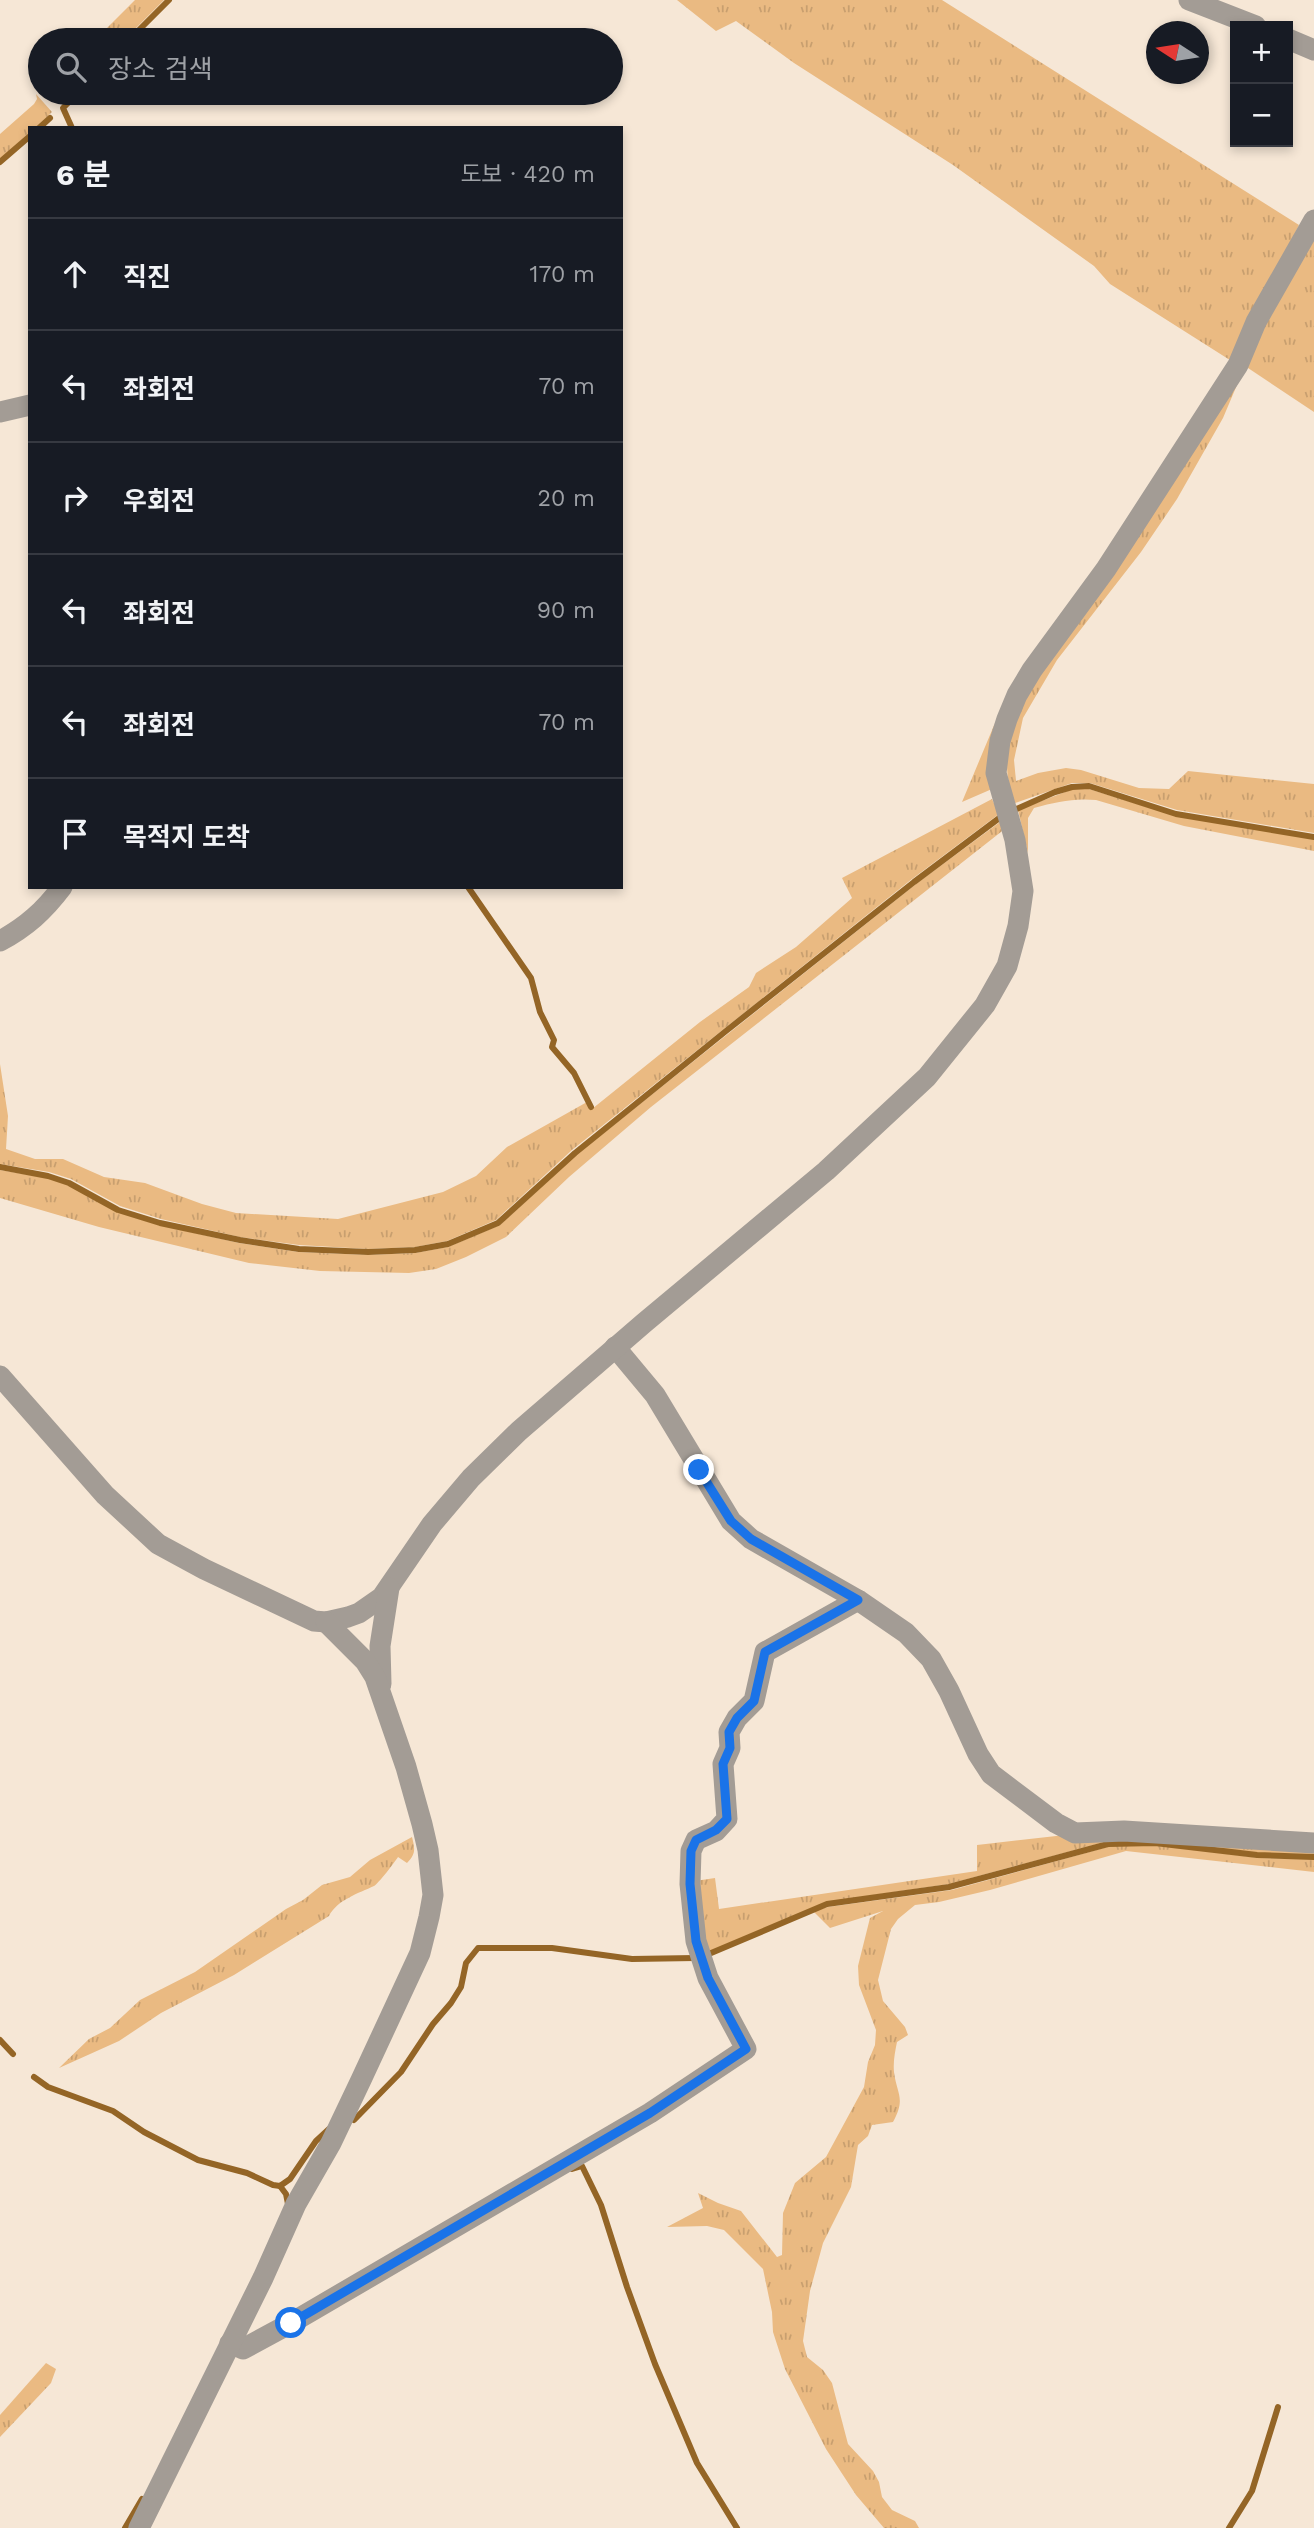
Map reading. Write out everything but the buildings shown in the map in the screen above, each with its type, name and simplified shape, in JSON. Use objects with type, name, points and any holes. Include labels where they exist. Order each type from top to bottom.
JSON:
[{"type":"street","points":[[1189,0],[1243,21]]},
{"type":"street","points":[[1293,41],[1314,50]]},
{"type":"street","points":[[0,1376],[105,1495],[158,1544],[314,1621],[326,1622],[359,1613],[382,1597],[432,1524],[471,1478],[519,1431],[825,1171],[927,1077],[978,1014],[1007,966],[1018,926],[1023,891],[1023,876],[996,773],[1007,719],[1017,695],[1032,670],[1106,569],[1210,410],[1238,365],[1256,322],[1314,220]]},
{"type":"street","points":[[0,412],[28,405]]},
{"type":"street","points":[[0,941],[23,928],[46,908],[60,889]]},
{"type":"street","points":[[615,1347],[655,1395],[731,1521],[751,1539],[858,1600],[906,1633],[931,1659],[950,1690],[978,1754],[991,1774],[1056,1823],[1075,1833],[1124,1831],[1314,1843]]},
{"type":"street","points":[[382,1697],[380,1646],[390,1584]]},
{"type":"street","points":[[230,2343],[243,2349],[303,2316],[650,2113],[746,2049],[708,1978],[696,1941],[690,1884],[691,1851],[696,1840],[716,1830],[727,1819],[723,1764],[730,1748],[729,1732],[737,1718],[754,1701],[765,1652],[858,1600]]},
{"type":"street","points":[[139,2528],[263,2278],[296,2204],[331,2143],[361,2080],[420,1953],[429,1917],[433,1895],[428,1850],[406,1767],[375,1676],[365,1661],[326,1622]]},
{"type":"green space","points":[[135,0],[164,0],[136,28],[107,28]]},
{"type":"green space","points":[[677,0],[942,0],[1299,225],[1233,362],[1110,284],[1094,266],[953,165],[794,63],[736,21],[716,31]]},
{"type":"green space","points":[[33,105],[46,105],[52,112],[37,126],[28,126],[28,134],[0,159],[0,134]]},
{"type":"green space","points":[[1314,234],[1314,412],[1245,366],[1223,418],[1177,499],[1141,552],[1057,660],[1023,718],[1014,760],[1016,781],[1038,773],[1066,768],[1139,788],[1169,789],[1188,771],[1314,784],[1314,833],[1177,810],[1090,783],[1072,783],[1015,803],[1010,789],[1007,762],[1010,738],[1022,697],[1266,318]]},
{"type":"green space","points":[[995,723],[992,737],[992,789],[962,802]]},
{"type":"green space","points":[[1073,789],[1089,789],[1176,816],[1314,839],[1314,851],[1184,826],[1096,800],[1080,800],[1034,808],[1028,818],[1028,853],[1018,810]]},
{"type":"green space","points":[[992,799],[999,814],[912,879],[572,1150],[496,1220],[447,1241],[415,1247],[368,1249],[299,1245],[240,1237],[161,1219],[120,1206],[71,1179],[49,1172],[0,1164],[0,1064],[8,1116],[6,1149],[35,1159],[63,1159],[104,1177],[145,1183],[236,1213],[338,1219],[443,1192],[476,1176],[507,1147],[587,1102],[592,1109],[700,1022],[749,987],[756,973],[796,947],[852,898],[842,878]]},
{"type":"green space","points":[[1000,822],[1006,828],[651,1107],[569,1177],[506,1237],[436,1269],[409,1273],[320,1271],[249,1263],[99,1227],[0,1198],[0,1170],[47,1178],[68,1185],[117,1212],[159,1225],[239,1243],[298,1252],[368,1255],[415,1253],[448,1247],[500,1225],[576,1155],[916,884]]},
{"type":"green space","points":[[1065,1835],[1314,1849],[1314,1854],[1257,1853],[1155,1841],[1108,1841],[949,1884],[826,1902],[703,1954],[695,1881],[715,1878],[719,1909],[977,1871],[977,1845]]},
{"type":"green space","points":[[412,1837],[414,1851],[407,1863],[398,1857],[374,1886],[343,1901],[329,1916],[234,1975],[161,2013],[119,2041],[59,2068],[89,2039],[110,2028],[140,2000],[195,1972],[322,1885],[350,1877],[370,1860]]},
{"type":"green space","points":[[1154,1845],[1260,1858],[1314,1859],[1314,1872],[1126,1851],[990,1890],[915,1905],[898,1919],[891,1929],[878,1980],[883,2001],[905,2027],[908,2035],[897,2042],[894,2057],[899,2107],[893,2122],[872,2125],[868,2136],[858,2145],[851,2187],[823,2243],[810,2291],[803,2341],[807,2357],[823,2370],[832,2383],[848,2444],[873,2471],[882,2497],[892,2510],[915,2521],[919,2528],[884,2528],[856,2495],[826,2449],[785,2369],[773,2332],[772,2312],[763,2269],[724,2230],[707,2226],[667,2227],[703,2208],[698,2193],[741,2211],[777,2257],[782,2255],[783,2213],[795,2183],[826,2157],[864,2087],[868,2062],[875,2045],[876,2030],[859,1985],[858,1966],[870,1918],[883,1911],[830,1928],[813,1911],[952,1890],[1111,1846]]},
{"type":"green space","points":[[46,2363],[56,2369],[51,2383],[0,2437],[0,2415]]},
{"type":"waterway","points":[[141,28],[169,0]]},
{"type":"waterway","points":[[66,105],[63,108],[71,126]]},
{"type":"waterway","points":[[41,126],[50,118]]},
{"type":"waterway","points":[[0,162],[28,138]]},
{"type":"waterway","points":[[1012,811],[1055,792],[1089,786],[1176,814],[1314,837]]},
{"type":"waterway","points":[[0,1167],[69,1183],[118,1210],[160,1223],[240,1240],[299,1249],[368,1252],[415,1250],[448,1244],[498,1223],[575,1153],[726,1031],[1002,816]]},
{"type":"waterway","points":[[469,889],[531,978],[540,1012],[554,1040],[552,1047],[574,1073],[591,1107]]},
{"type":"waterway","points":[[704,1956],[827,1904],[949,1887],[1108,1844],[1155,1843],[1257,1855],[1314,1857]]},
{"type":"waterway","points":[[354,2120],[401,2072],[433,2024],[451,2003],[461,1987],[466,1963],[478,1948],[552,1948],[632,1959],[695,1958]]},
{"type":"waterway","points":[[0,2040],[13,2054]]},
{"type":"waterway","points":[[34,2077],[48,2087],[113,2111],[144,2132],[198,2160],[247,2173],[273,2185],[280,2186],[290,2179],[316,2141],[329,2129]]},
{"type":"waterway","points":[[572,2169],[582,2166],[601,2205],[655,2364],[697,2463],[737,2528]]},
{"type":"waterway","points":[[280,2186],[286,2194],[288,2204]]},
{"type":"waterway","points":[[1229,2528],[1252,2491],[1278,2407]]},
{"type":"waterway","points":[[125,2528],[142,2499]]},
{"type":"route","points":[[291,2323],[650,2113],[746,2049],[708,1978],[696,1941],[690,1884],[691,1851],[696,1840],[716,1830],[727,1819],[723,1764],[730,1748],[729,1732],[737,1718],[754,1701],[765,1652],[858,1600],[751,1539],[731,1521],[699,1470]]}]
